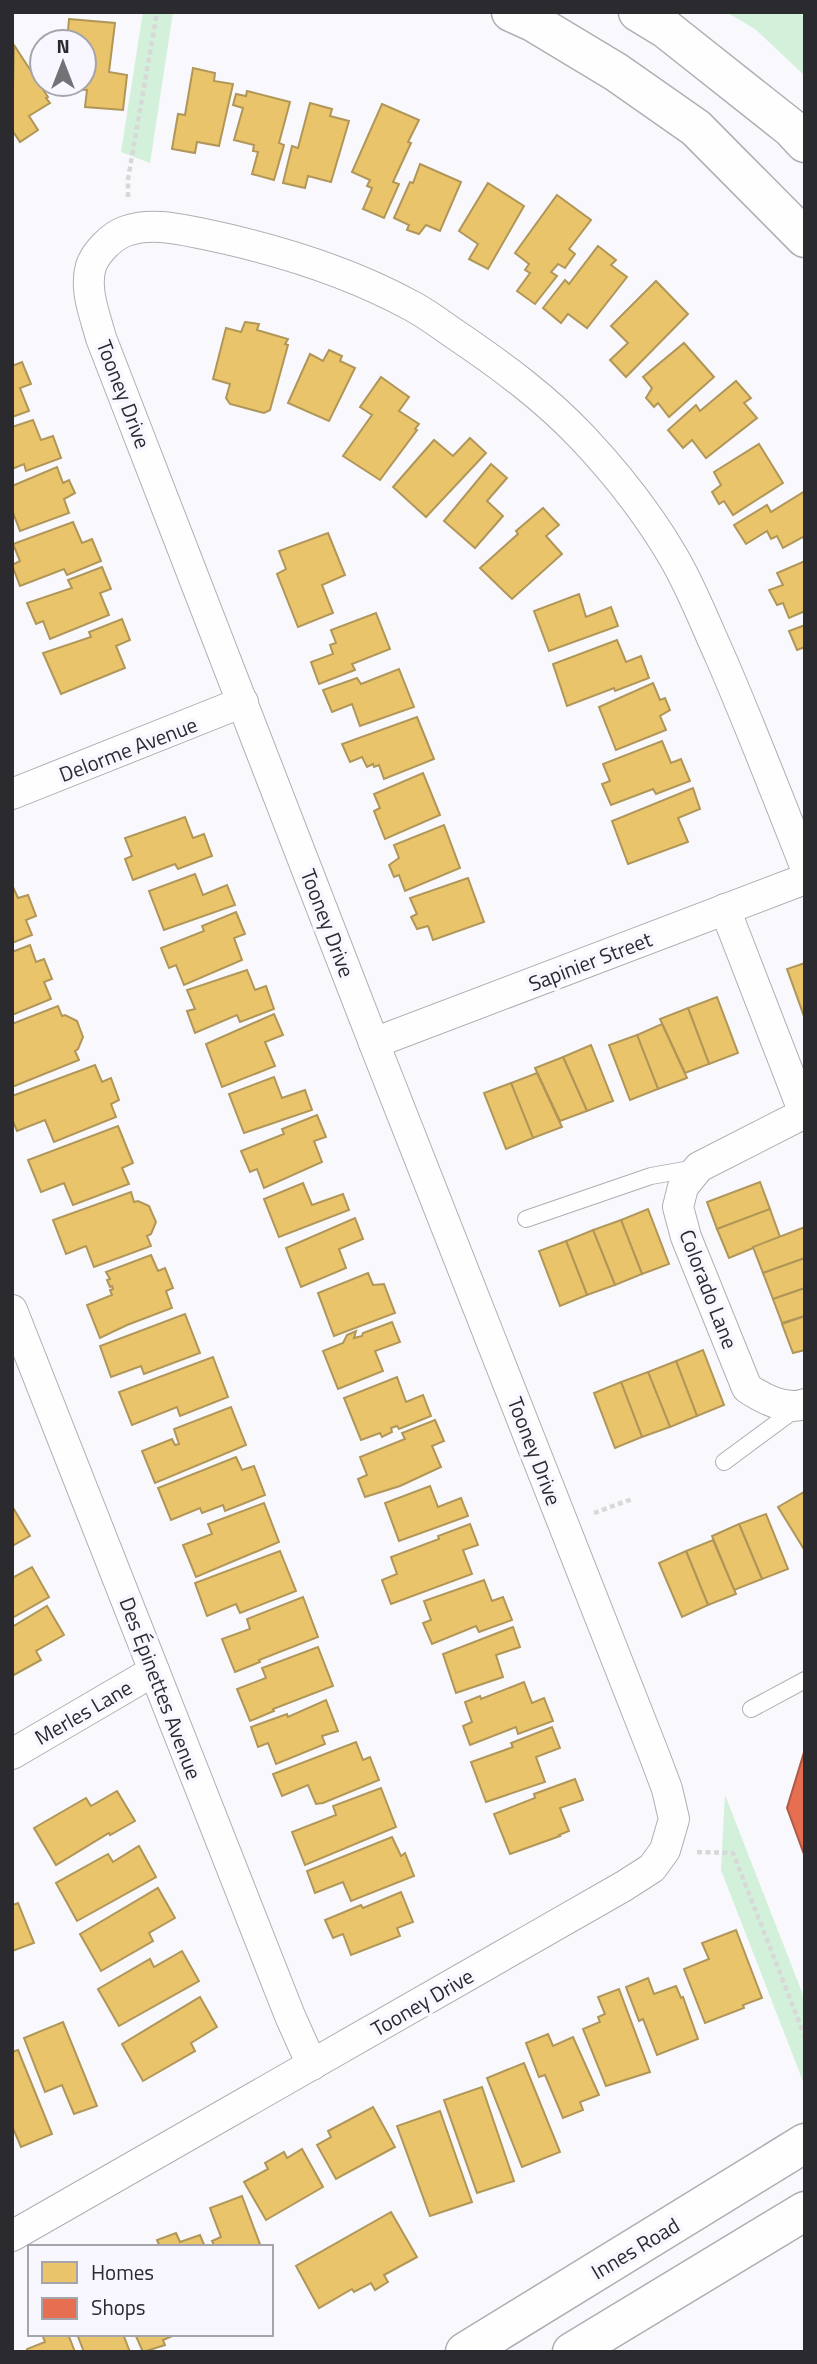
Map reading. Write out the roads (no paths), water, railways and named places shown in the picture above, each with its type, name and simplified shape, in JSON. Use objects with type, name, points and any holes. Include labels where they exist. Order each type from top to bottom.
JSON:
[{"type":"main road","points":[[512,12],[534,22],[616,72],[696,128],[805,238]]},
{"type":"main road","points":[[638,12],[666,29],[791,128],[805,143]]},
{"type":"main road","name":"Innes Road","points":[[465,2352],[805,2143]]},
{"type":"main road","points":[[572,2352],[805,2211]]},
{"type":"street","name":"Tooney Drive","points":[[12,2236],[624,1886],[652,1868],[665,1850],[674,1819],[667,1789],[374,1043],[102,338],[88,291],[92,265],[115,236],[127,230],[149,227],[174,229],[236,241],[299,258],[413,306],[505,369],[546,402],[583,438],[618,479],[650,521],[674,559],[734,689],[805,866]]},
{"type":"street","name":"Delorme Avenue","points":[[12,794],[243,702]]},
{"type":"street","name":"Sapinier Street","points":[[374,1043],[805,879]]},
{"type":"street","points":[[699,1167],[804,1113],[725,909]]},
{"type":"street","name":"Colorado Lane","points":[[699,1167],[683,1187],[678,1207],[686,1237],[747,1388],[765,1400],[802,1405]]},
{"type":"street","name":"Des Épinettes Avenue","points":[[12,1310],[312,2065]]},
{"type":"street","name":"Merles Lane","points":[[12,1754],[154,1671]]},
{"type":"lane","points":[[526,1219],[651,1177],[699,1167]]},
{"type":"lane","points":[[724,1462],[802,1405]]},
{"type":"lane","points":[[751,1709],[805,1680]]}]
